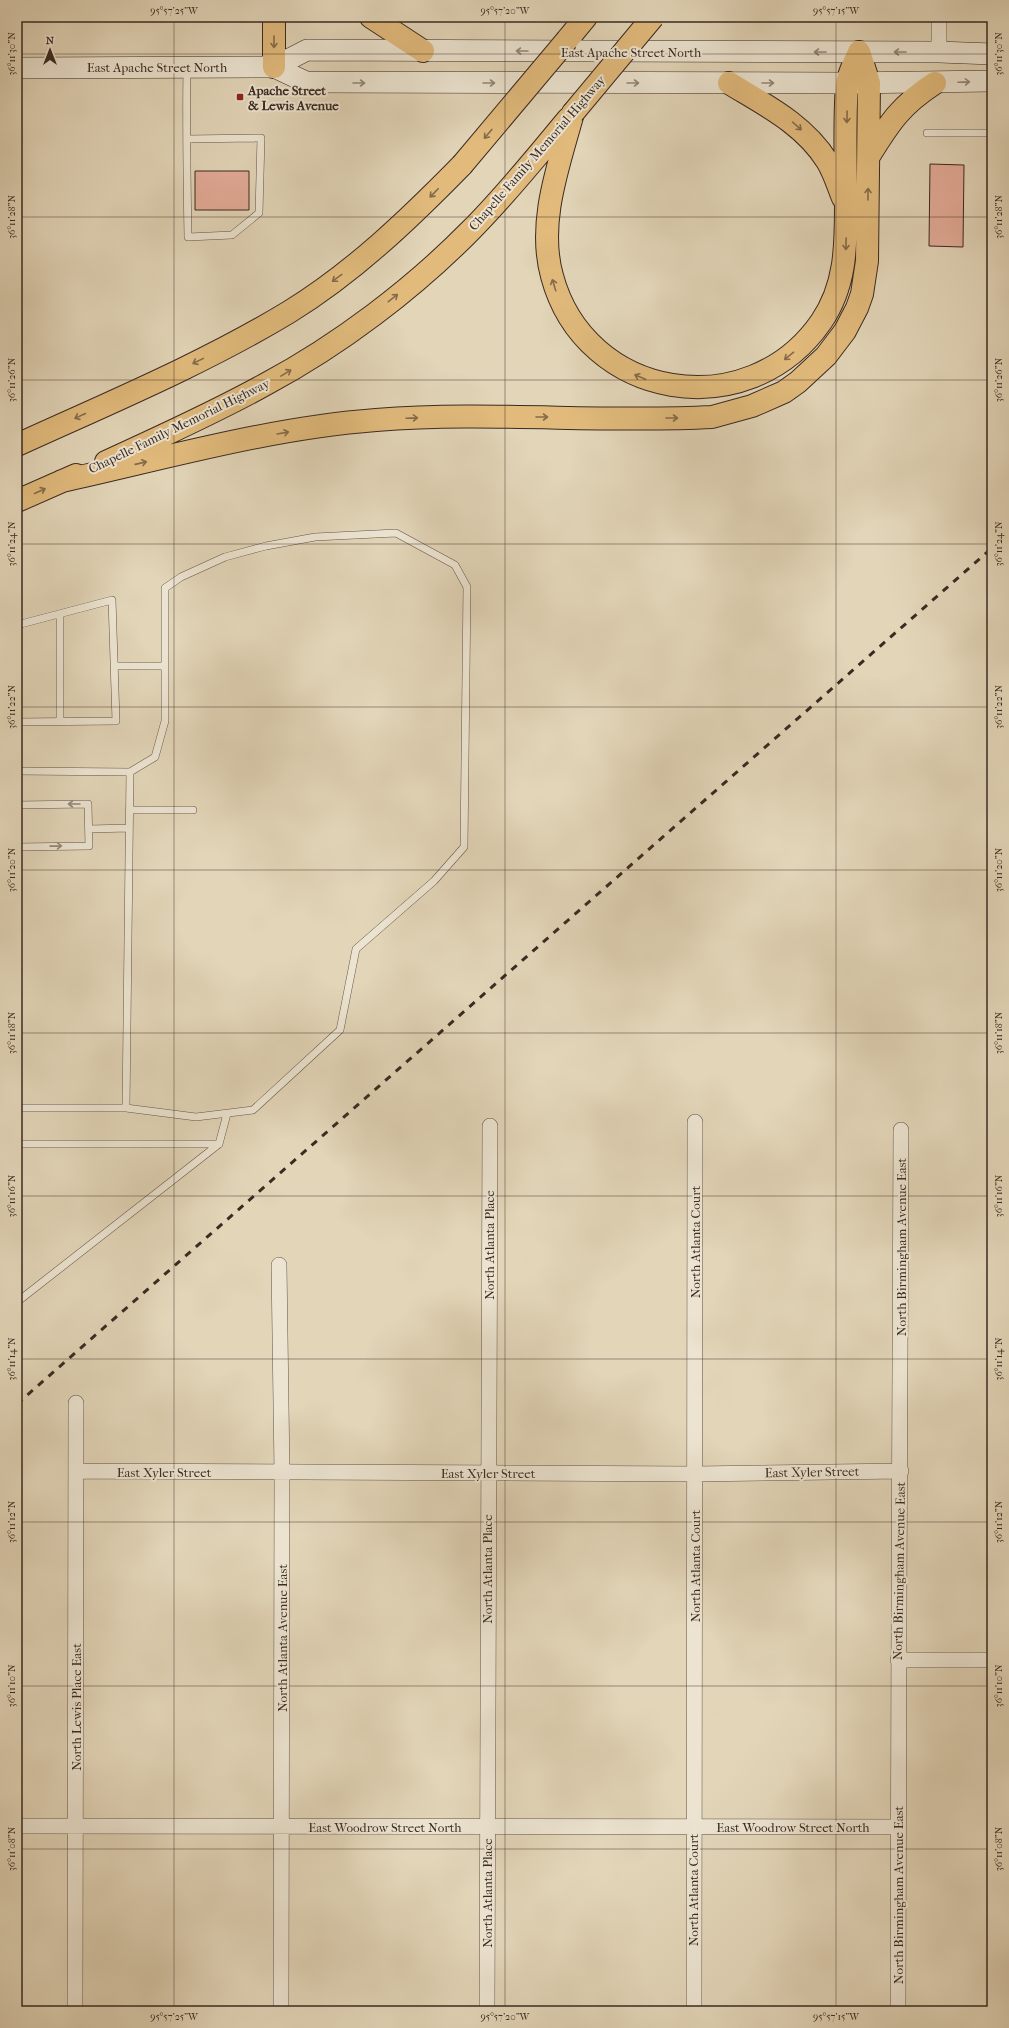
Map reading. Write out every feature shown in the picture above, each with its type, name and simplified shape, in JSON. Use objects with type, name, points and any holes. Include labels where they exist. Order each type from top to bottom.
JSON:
[{"type":"highway","points":[[274,17],[274,67]]},
{"type":"highway","points":[[371,17],[422,51]]},
{"type":"highway","points":[[567,40],[575,17]]},
{"type":"highway","points":[[17,445],[168,376],[232,344],[290,311],[338,278],[379,245],[462,165],[586,17]]},
{"type":"highway","name":"Chapelle Family Memorial Highway","points":[[17,502],[221,408],[267,384],[309,359],[354,328],[438,261],[471,230],[531,164],[653,17]]},
{"type":"highway","points":[[573,113],[557,171],[548,218],[548,255],[557,292],[565,309],[587,339],[603,356],[615,364],[654,382],[681,387],[712,387],[744,380],[760,374],[787,358],[810,336],[822,321],[839,286],[846,248],[847,83],[859,52]]},
{"type":"highway","points":[[62,481],[245,440],[292,431],[376,420],[484,417],[712,417],[752,406],[784,392],[818,365],[845,331],[857,308],[864,286],[867,261],[869,83],[859,52]]},
{"type":"highway","points":[[729,83],[780,113],[804,133],[818,148],[828,163],[846,205]]},
{"type":"highway","points":[[868,157],[890,121],[915,96],[935,83]]},
{"type":"main road","name":"East Apache Street North","points":[[274,67],[307,50],[939,52],[992,54]]},
{"type":"main road","name":"East Apache Street North","points":[[17,68],[274,67],[306,82],[935,83],[992,81]]},
{"type":"street","points":[[939,17],[939,52]]},
{"type":"street","name":"North Atlanta Court","points":[[694,2011],[693,1826],[695,1122]]},
{"type":"street","name":"North Atlanta Place","points":[[487,2011],[490,1126]]},
{"type":"street","name":"North Birmingham Avenue East","points":[[898,2011],[898,1660],[901,1471],[900,1130]]},
{"type":"street","name":"North Atlanta Avenue East","points":[[279,1265],[282,1472],[281,2011]]},
{"type":"street","name":"North Lewis Place East","points":[[75,2011],[76,1403]]},
{"type":"street","name":"East Xyler Street","points":[[76,1471],[695,1474],[901,1471]]},
{"type":"street","points":[[898,1660],[992,1660]]},
{"type":"street","name":"East Woodrow Street North","points":[[17,1826],[693,1826],[898,1828]]},
{"type":"lane","points":[[187,67],[187,139],[188,237],[232,236],[259,213],[261,138],[187,139]]},
{"type":"lane","points":[[927,133],[992,133]]},
{"type":"lane","points":[[17,772],[130,772],[155,757],[165,721],[165,588],[181,577],[225,557],[315,537],[396,533],[455,565],[467,587],[464,847],[434,881],[356,949],[340,1030],[253,1110],[196,1117],[126,1108],[17,1108]]},
{"type":"lane","points":[[17,625],[112,600],[116,721],[17,722]]},
{"type":"lane","points":[[60,614],[60,722]]},
{"type":"lane","points":[[114,666],[165,666]]},
{"type":"lane","points":[[126,1108],[130,772]]},
{"type":"lane","points":[[17,805],[88,804],[89,829],[89,846],[17,847]]},
{"type":"lane","points":[[129,810],[193,810]]},
{"type":"lane","points":[[89,829],[129,828]]},
{"type":"lane","points":[[17,1302],[220,1144],[227,1114]]},
{"type":"lane","points":[[17,1144],[220,1144]]},
{"type":"building","points":[[930,164],[964,165],[963,247],[929,246]]},
{"type":"building","points":[[195,171],[249,171],[249,210],[195,210]]},
{"type":"railway","points":[[17,1404],[992,548]]},
{"type":"place","name":"Apache Street & Lewis Avenue","points":[[240,97]]}]
